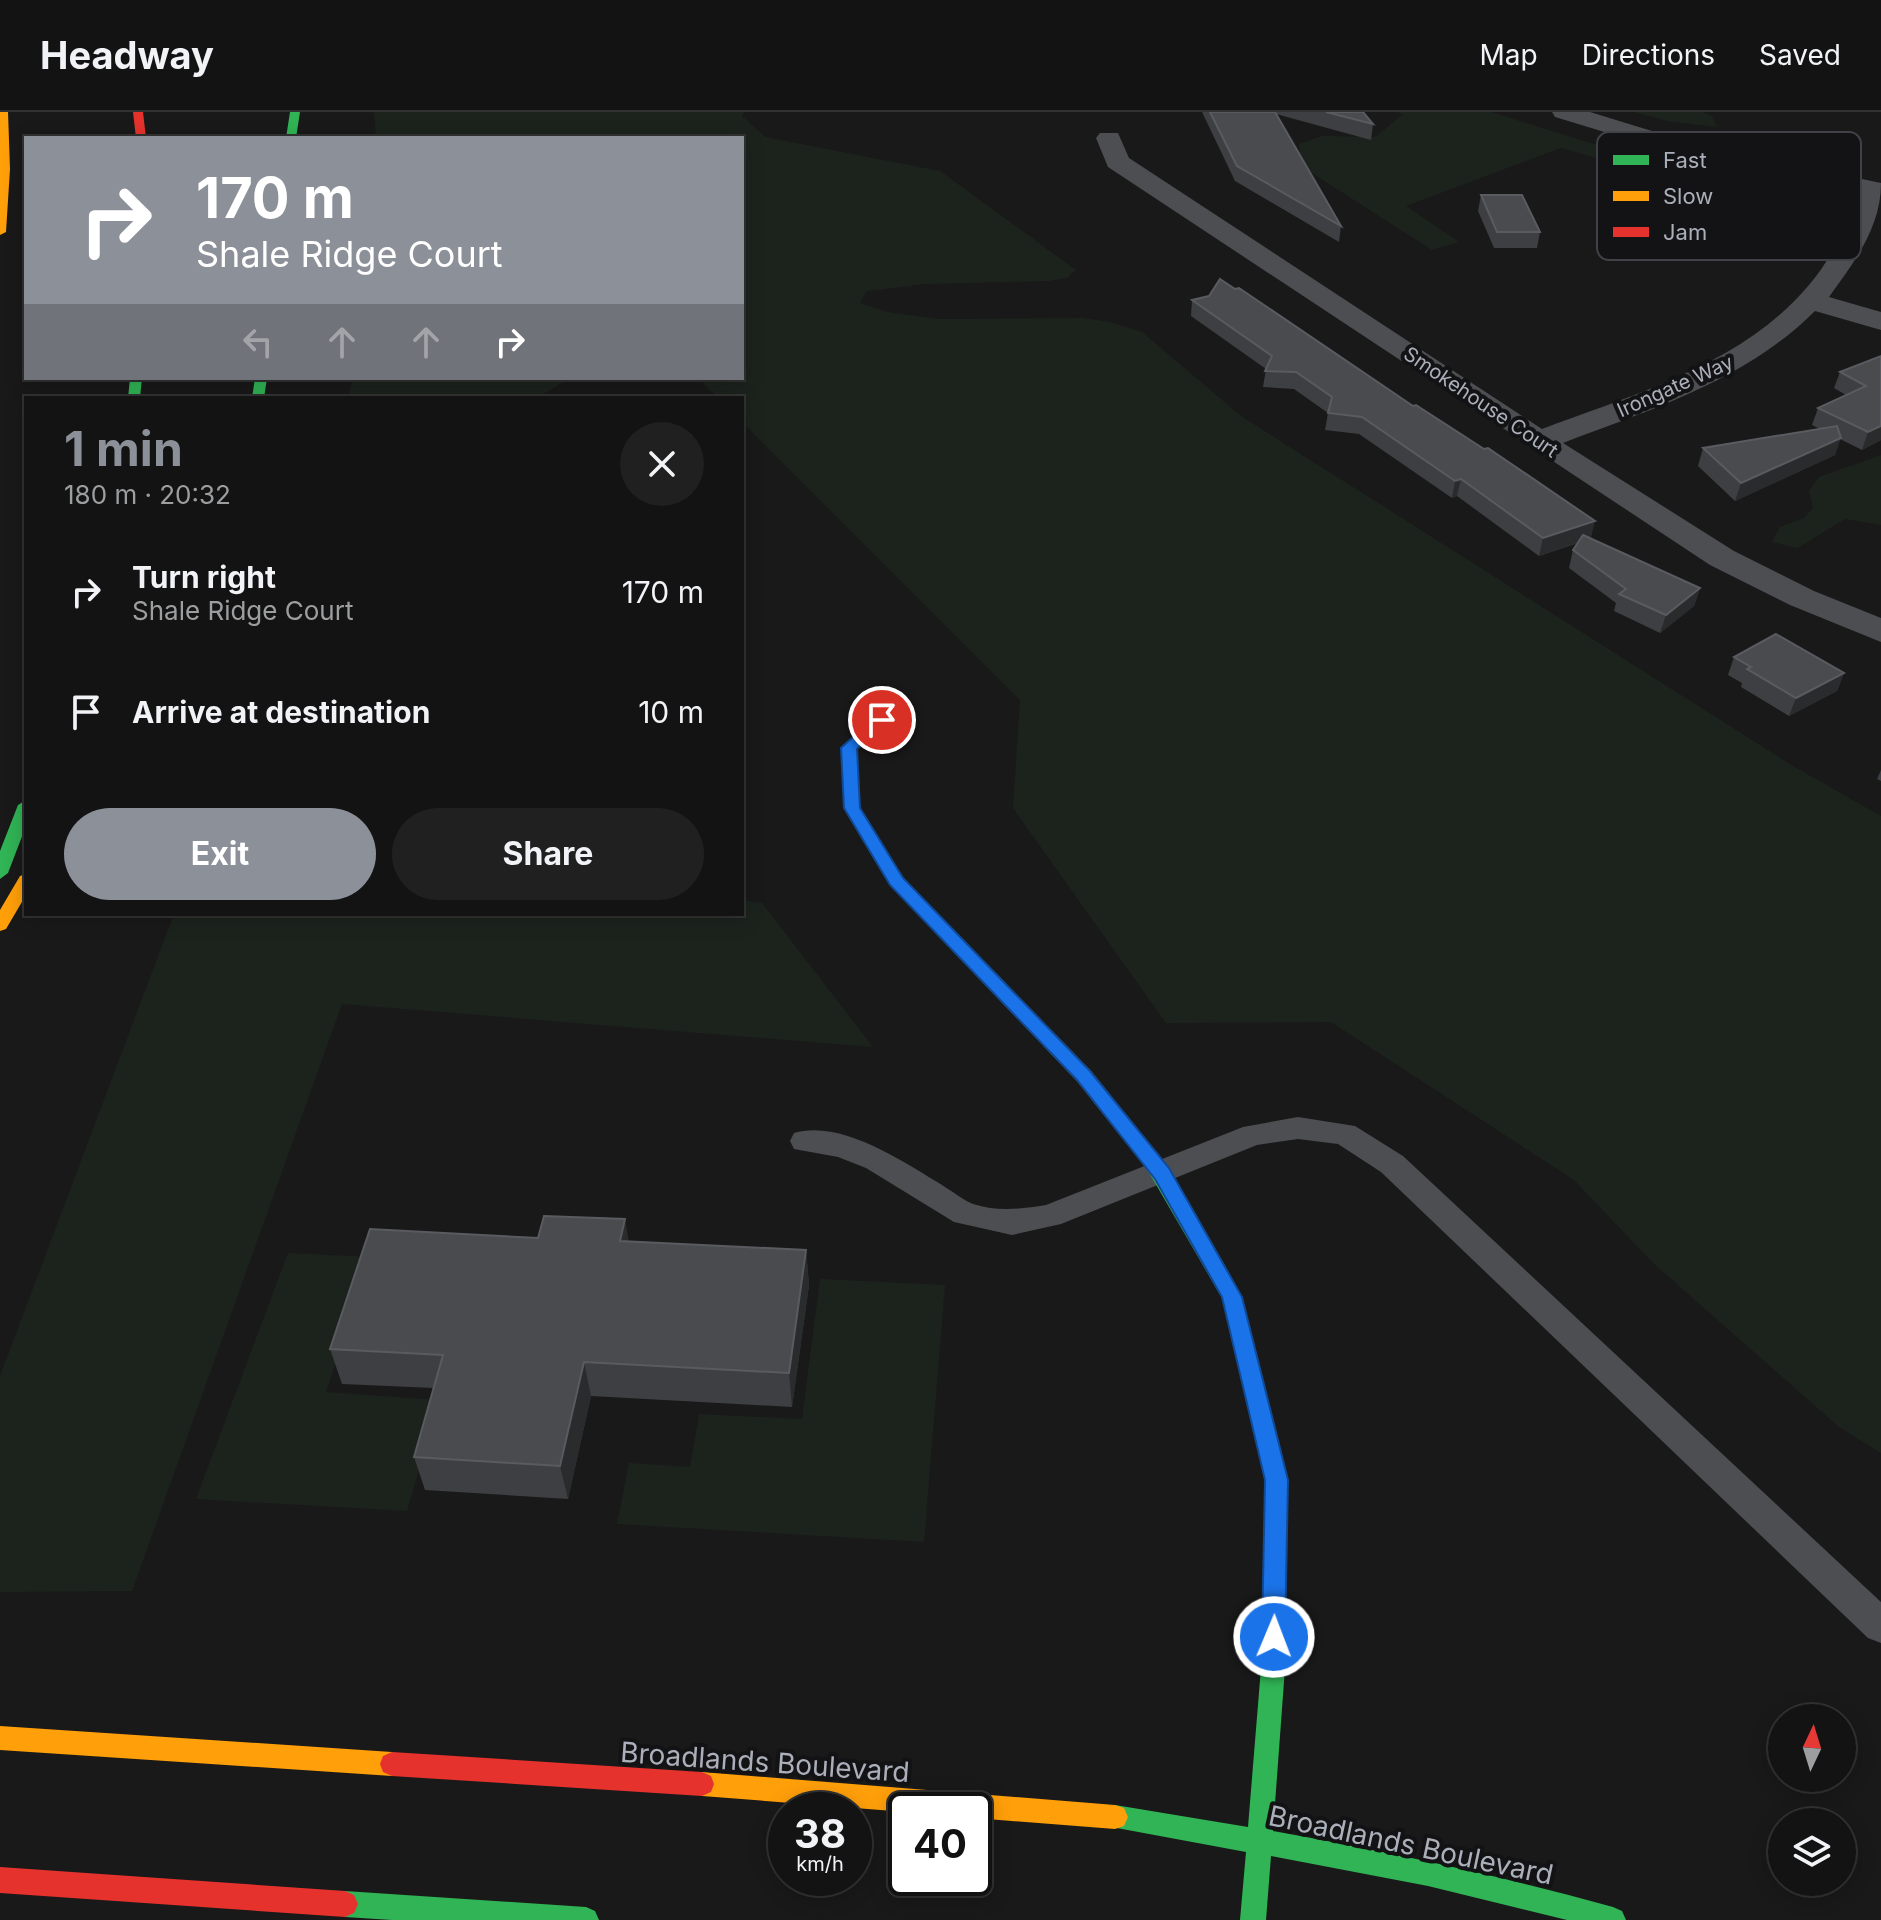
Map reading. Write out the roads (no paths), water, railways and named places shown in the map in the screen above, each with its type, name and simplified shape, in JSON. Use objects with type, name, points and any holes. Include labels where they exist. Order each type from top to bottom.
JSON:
[{"type":"main road","points":[[0,232],[5,169],[3,112]]},
{"type":"main road","points":[[138,112],[141,136]]},
{"type":"main road","points":[[291,136],[295,112]]},
{"type":"main road","points":[[898,706],[849,748],[852,808],[896,881],[1084,1076],[1162,1174],[1232,1297],[1276,1480],[1273,1668],[1253,1920]]},
{"type":"main road","points":[[0,873],[24,810]]},
{"type":"main road","points":[[0,925],[24,883]]},
{"type":"main road","name":"Broadlands Boulevard","points":[[0,1738],[832,1794],[1114,1817],[1259,1841],[1535,1897],[1613,1920]]},
{"type":"main road","points":[[0,1880],[586,1920]]},
{"type":"street","points":[[1564,112],[1630,132]]},
{"type":"street","name":"Smokehouse Court","points":[[1109,138],[1117,162],[1722,558],[1802,598],[1881,631]]},
{"type":"street","name":"Irongate Way","points":[[1861,227],[1878,191]]},
{"type":"street","name":"Irongate Way","points":[[1539,441],[1660,397],[1718,370],[1743,355],[1812,301],[1843,260]]},
{"type":"street","points":[[1812,301],[1881,321]]},
{"type":"lane","points":[[805,1141],[841,1146],[877,1160],[965,1214],[1012,1223],[1050,1216],[1162,1174],[1253,1135],[1298,1128],[1345,1134],[1392,1164],[1881,1626]]}]
